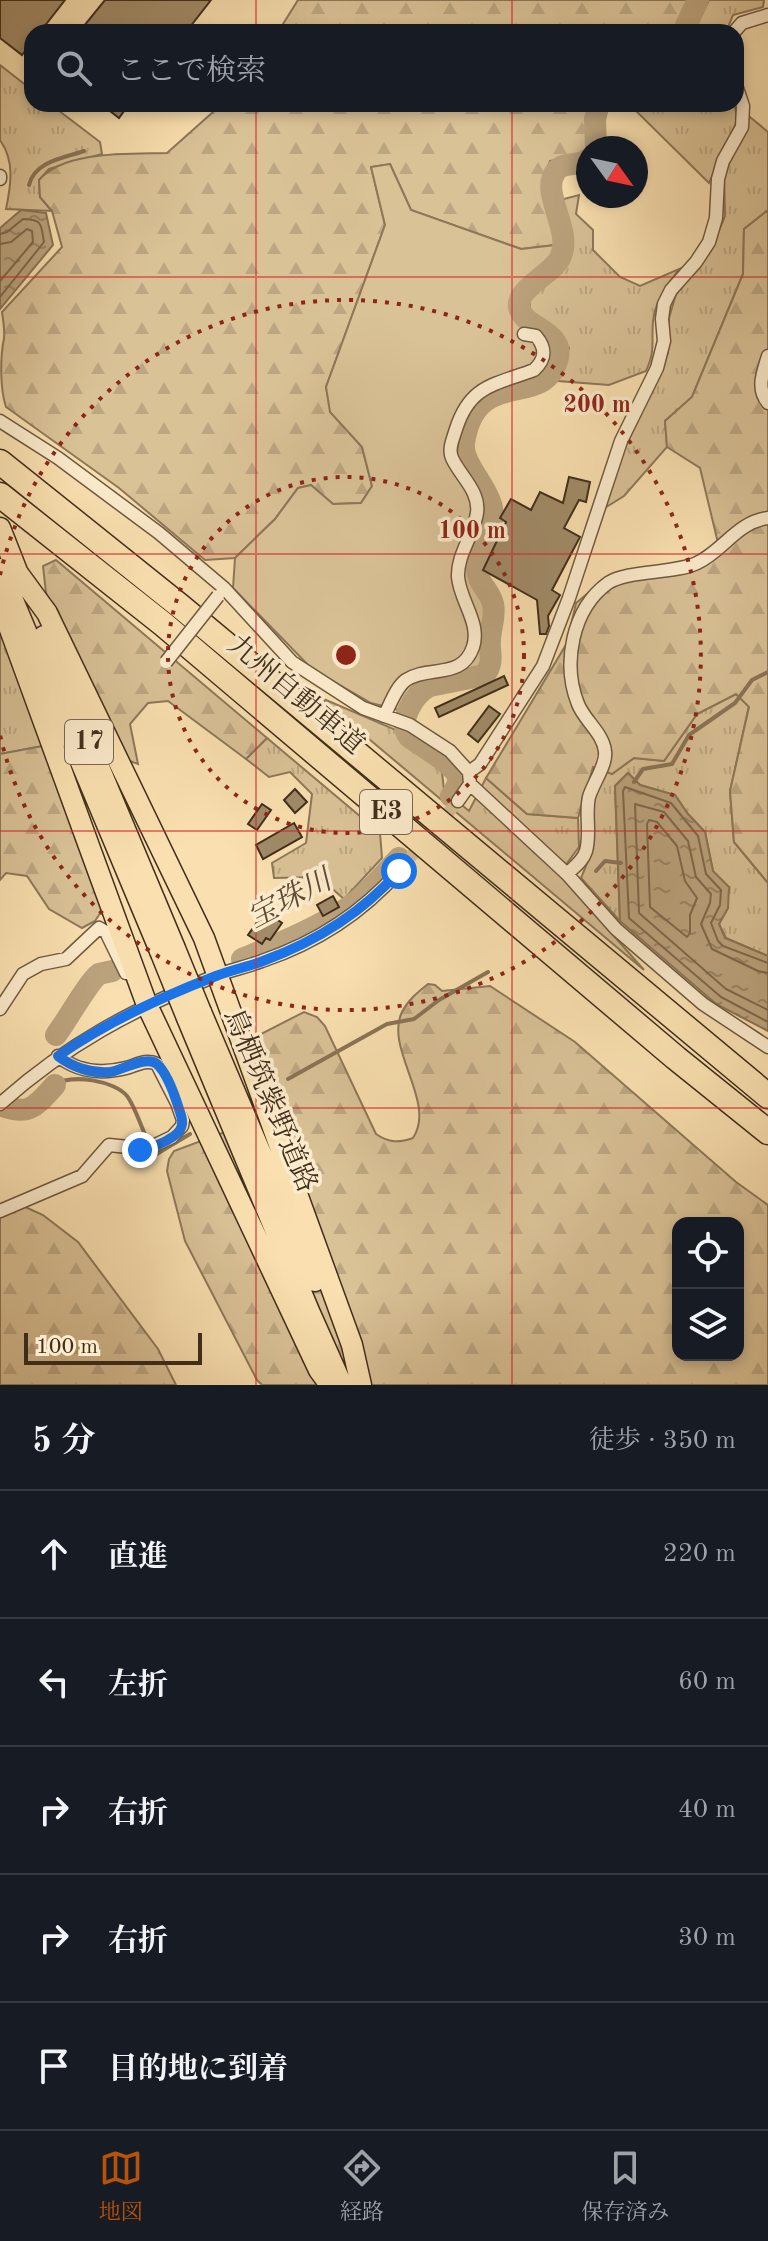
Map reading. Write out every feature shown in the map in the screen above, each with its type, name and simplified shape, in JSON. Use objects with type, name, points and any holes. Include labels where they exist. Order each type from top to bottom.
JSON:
[{"type":"highway","name":"九州自動車道","points":[[0,462],[180,606],[768,1096]]},
{"type":"highway","name":"九州自動車道","points":[[0,495],[163,624],[664,1048],[768,1132]]},
{"type":"main road","name":"鳥栖筑紫野道路","points":[[2,533],[9,571],[167,948],[342,1385]]},
{"type":"main road","points":[[9,571],[47,613],[204,938],[352,1345],[360,1385]]},
{"type":"main road","points":[[0,602],[147,1005],[319,1370],[330,1385]]},
{"type":"main road","name":"鳥栖筑紫野道路","points":[[194,1015],[360,1385]]},
{"type":"street","points":[[741,24],[768,15]]},
{"type":"street","points":[[458,801],[469,778],[543,666],[621,441],[657,368],[664,341],[664,304],[671,290],[709,242],[716,218],[718,179],[723,161],[742,127],[743,112]]},
{"type":"street","points":[[391,718],[400,685],[408,678],[460,666],[475,644],[475,631],[458,579],[460,560],[477,513],[476,501],[451,457],[450,448],[461,413],[469,401],[481,390],[540,365],[544,354],[543,344],[536,336],[524,334]]},
{"type":"street","points":[[768,356],[760,382],[768,403]]},
{"type":"street","points":[[0,421],[159,533],[292,662],[363,708],[410,725],[450,751],[469,778],[567,874],[616,929],[703,1004],[768,1047]]},
{"type":"street","points":[[567,874],[582,860],[586,849],[587,804],[605,760],[602,742],[578,705],[571,677],[572,642],[580,617],[593,597],[611,581],[697,563],[743,527],[768,518]]},
{"type":"street","points":[[166,662],[221,592]]},
{"type":"street","points":[[0,1104],[58,1056],[110,1023],[218,975],[264,961],[324,933],[362,909],[399,871]]},
{"type":"street","points":[[0,1009],[23,974],[41,964],[66,959],[99,928],[106,932],[137,996],[147,1005]]},
{"type":"street","points":[[0,1211],[82,1176],[109,1145],[150,1148],[179,1131],[183,1120],[157,1064],[150,1061],[98,1072],[74,1066],[58,1056]]},
{"type":"green space","points":[[298,0],[690,0],[678,24],[283,24]]},
{"type":"green space","points":[[709,0],[764,0],[763,7],[733,15],[729,24],[697,24]]},
{"type":"green space","points":[[0,65],[24,84],[24,112],[61,112],[100,142],[102,154],[49,169],[39,180],[40,197],[52,211],[6,209],[10,173],[8,156],[0,140]]},
{"type":"green space","points":[[213,112],[587,112],[591,136],[576,136],[576,157],[550,161],[543,185],[557,228],[555,245],[521,249],[411,210],[390,164],[371,167],[385,225],[326,387],[331,412],[362,447],[372,486],[361,503],[333,504],[311,485],[298,488],[275,519],[235,558],[205,560],[119,488],[6,407],[1,373],[2,312],[62,247],[52,211],[40,197],[39,180],[65,163],[117,154],[167,153]]},
{"type":"green space","points":[[637,112],[736,112],[738,119],[709,183]]},
{"type":"green space","points":[[750,117],[768,132],[768,210],[744,229],[743,274],[692,397],[665,421],[667,447],[624,496],[603,509],[625,446],[668,353],[669,318],[676,294],[710,252],[725,216],[724,174]]},
{"type":"green space","points":[[390,164],[411,210],[521,249],[555,245],[555,260],[525,282],[513,301],[514,310],[520,318],[545,340],[550,349],[551,359],[546,371],[537,379],[491,392],[481,398],[473,407],[462,436],[462,453],[485,498],[487,510],[471,565],[486,605],[487,615],[481,640],[484,658],[474,673],[421,683],[403,711],[371,703],[312,669],[233,588],[235,558],[275,519],[298,488],[311,485],[333,504],[361,503],[372,486],[362,447],[330,412],[326,387],[385,225],[371,167]]},
{"type":"green space","points":[[576,196],[576,214],[593,230],[593,250],[620,277],[640,286],[679,269],[656,307],[652,351],[646,371],[609,385],[558,381],[569,348],[550,324],[530,311],[529,296],[564,263],[568,238],[560,200]]},
{"type":"green space","points":[[768,210],[768,883],[734,842],[730,791],[749,707],[736,694],[697,714],[664,761],[634,758],[612,774],[593,767],[578,818],[527,814],[486,778],[567,643],[576,603],[610,575],[688,563],[718,543],[700,468],[667,447],[665,421],[692,397],[743,274],[744,229]]},
{"type":"green space","points":[[56,560],[267,738],[246,759],[168,701],[148,703],[130,724],[138,764],[127,760],[46,593],[43,566]]},
{"type":"green space","points":[[0,620],[43,746],[0,754]]},
{"type":"green space","points":[[736,694],[749,706],[730,791],[734,842],[768,883],[768,956],[726,938],[719,924],[728,908],[713,871],[705,832],[675,795],[640,785],[628,773],[615,786],[620,921],[581,878],[592,851],[593,766],[612,774],[634,758],[664,761],[697,714]]},
{"type":"green space","points":[[319,697],[396,730],[442,772],[444,790],[469,811],[486,778],[527,814],[578,818],[579,847],[559,874],[644,970]]},
{"type":"green space","points":[[267,738],[380,833],[382,858],[344,899],[319,877],[274,878],[272,863],[306,843],[312,794],[290,772],[269,777],[246,759]]},
{"type":"green space","points":[[43,746],[105,906],[95,921],[82,928],[49,909],[27,876],[6,873],[0,880],[0,754]]},
{"type":"green space","points":[[428,984],[442,991],[490,986],[575,1042],[736,1182],[768,1205],[768,1385],[262,1385],[257,1380],[185,1241],[167,1171],[169,1159],[174,1151],[252,1122],[258,1115],[248,1047],[259,1035],[304,1012],[317,1017],[325,1026],[376,1134],[394,1141],[413,1138],[419,1124],[419,1108],[398,1027],[404,1008]]},
{"type":"green space","points":[[23,1206],[43,1215],[78,1242],[158,1349],[176,1385],[0,1385],[0,1218]]},
{"type":"water","points":[[21,210],[46,213],[53,245],[0,309],[0,228]]},
{"type":"water","points":[[628,773],[640,785],[675,795],[705,832],[713,871],[729,887],[728,908],[719,924],[725,938],[768,956],[768,1031],[716,1004],[620,921],[615,786]]},
{"type":"building","points":[[0,0],[65,0],[46,24],[24,24],[22,55],[0,38]]},
{"type":"building","points":[[105,0],[211,0],[192,24],[86,24]]},
{"type":"building","points":[[569,477],[590,482],[586,502],[579,500],[564,528],[580,537],[552,590],[560,595],[548,616],[546,634],[540,634],[537,600],[483,570],[506,522],[500,518],[511,499],[531,510],[540,492],[563,503]]},
{"type":"building","points":[[504,676],[508,685],[439,717],[435,708]]},
{"type":"building","points":[[489,706],[500,714],[478,742],[468,734]]},
{"type":"building","points":[[295,789],[307,802],[295,813],[284,800]]},
{"type":"building","points":[[262,804],[271,810],[257,830],[248,824]]},
{"type":"building","points":[[294,823],[302,837],[263,859],[256,845]]},
{"type":"building","points":[[333,896],[339,907],[323,916],[317,905]]},
{"type":"building","points":[[263,914],[268,918],[271,915],[282,923],[270,940],[266,938],[262,944],[248,935]]},
{"type":"waterway","name":"宝珠川","points":[[687,24],[698,0]]},
{"type":"waterway","name":"宝珠川","points":[[596,136],[597,112]]},
{"type":"waterway","points":[[29,185],[32,177],[44,166],[84,151]]},
{"type":"waterway","name":"宝珠川","points":[[451,796],[458,783],[456,773],[409,737],[406,716],[413,701],[430,686],[485,675],[490,664],[494,609],[477,566],[493,516],[490,500],[467,458],[464,443],[471,419],[482,404],[496,395],[540,382],[551,373],[558,357],[555,341],[528,320],[519,307],[523,294],[560,258],[563,236],[553,201],[552,180],[559,168],[576,164]]},
{"type":"waterway","points":[[634,782],[643,769],[672,764],[689,735],[735,703],[752,680],[768,672]]},
{"type":"waterway","name":"宝珠川","points":[[242,959],[311,929],[349,907],[399,858]]},
{"type":"waterway","points":[[596,871],[605,861],[621,863]]},
{"type":"waterway","name":"宝珠川","points":[[56,1035],[95,978],[112,971]]},
{"type":"waterway","points":[[288,1079],[387,1024],[414,1019],[439,1000],[488,972]]},
{"type":"waterway","points":[[55,1085],[82,1079],[113,1086],[121,1091],[131,1102],[155,1155],[190,1134]]},
{"type":"waterway","name":"宝珠川","points":[[0,1105],[18,1110],[31,1107],[55,1085]]},
{"type":"tunnel","points":[[399,871],[458,801]]},
{"type":"route","points":[[140,1150],[154,1147],[172,1137],[182,1126],[177,1103],[157,1064],[150,1061],[98,1072],[74,1066],[58,1056],[110,1023],[147,1005],[218,975],[264,961],[324,933],[362,909],[399,871]]}]
